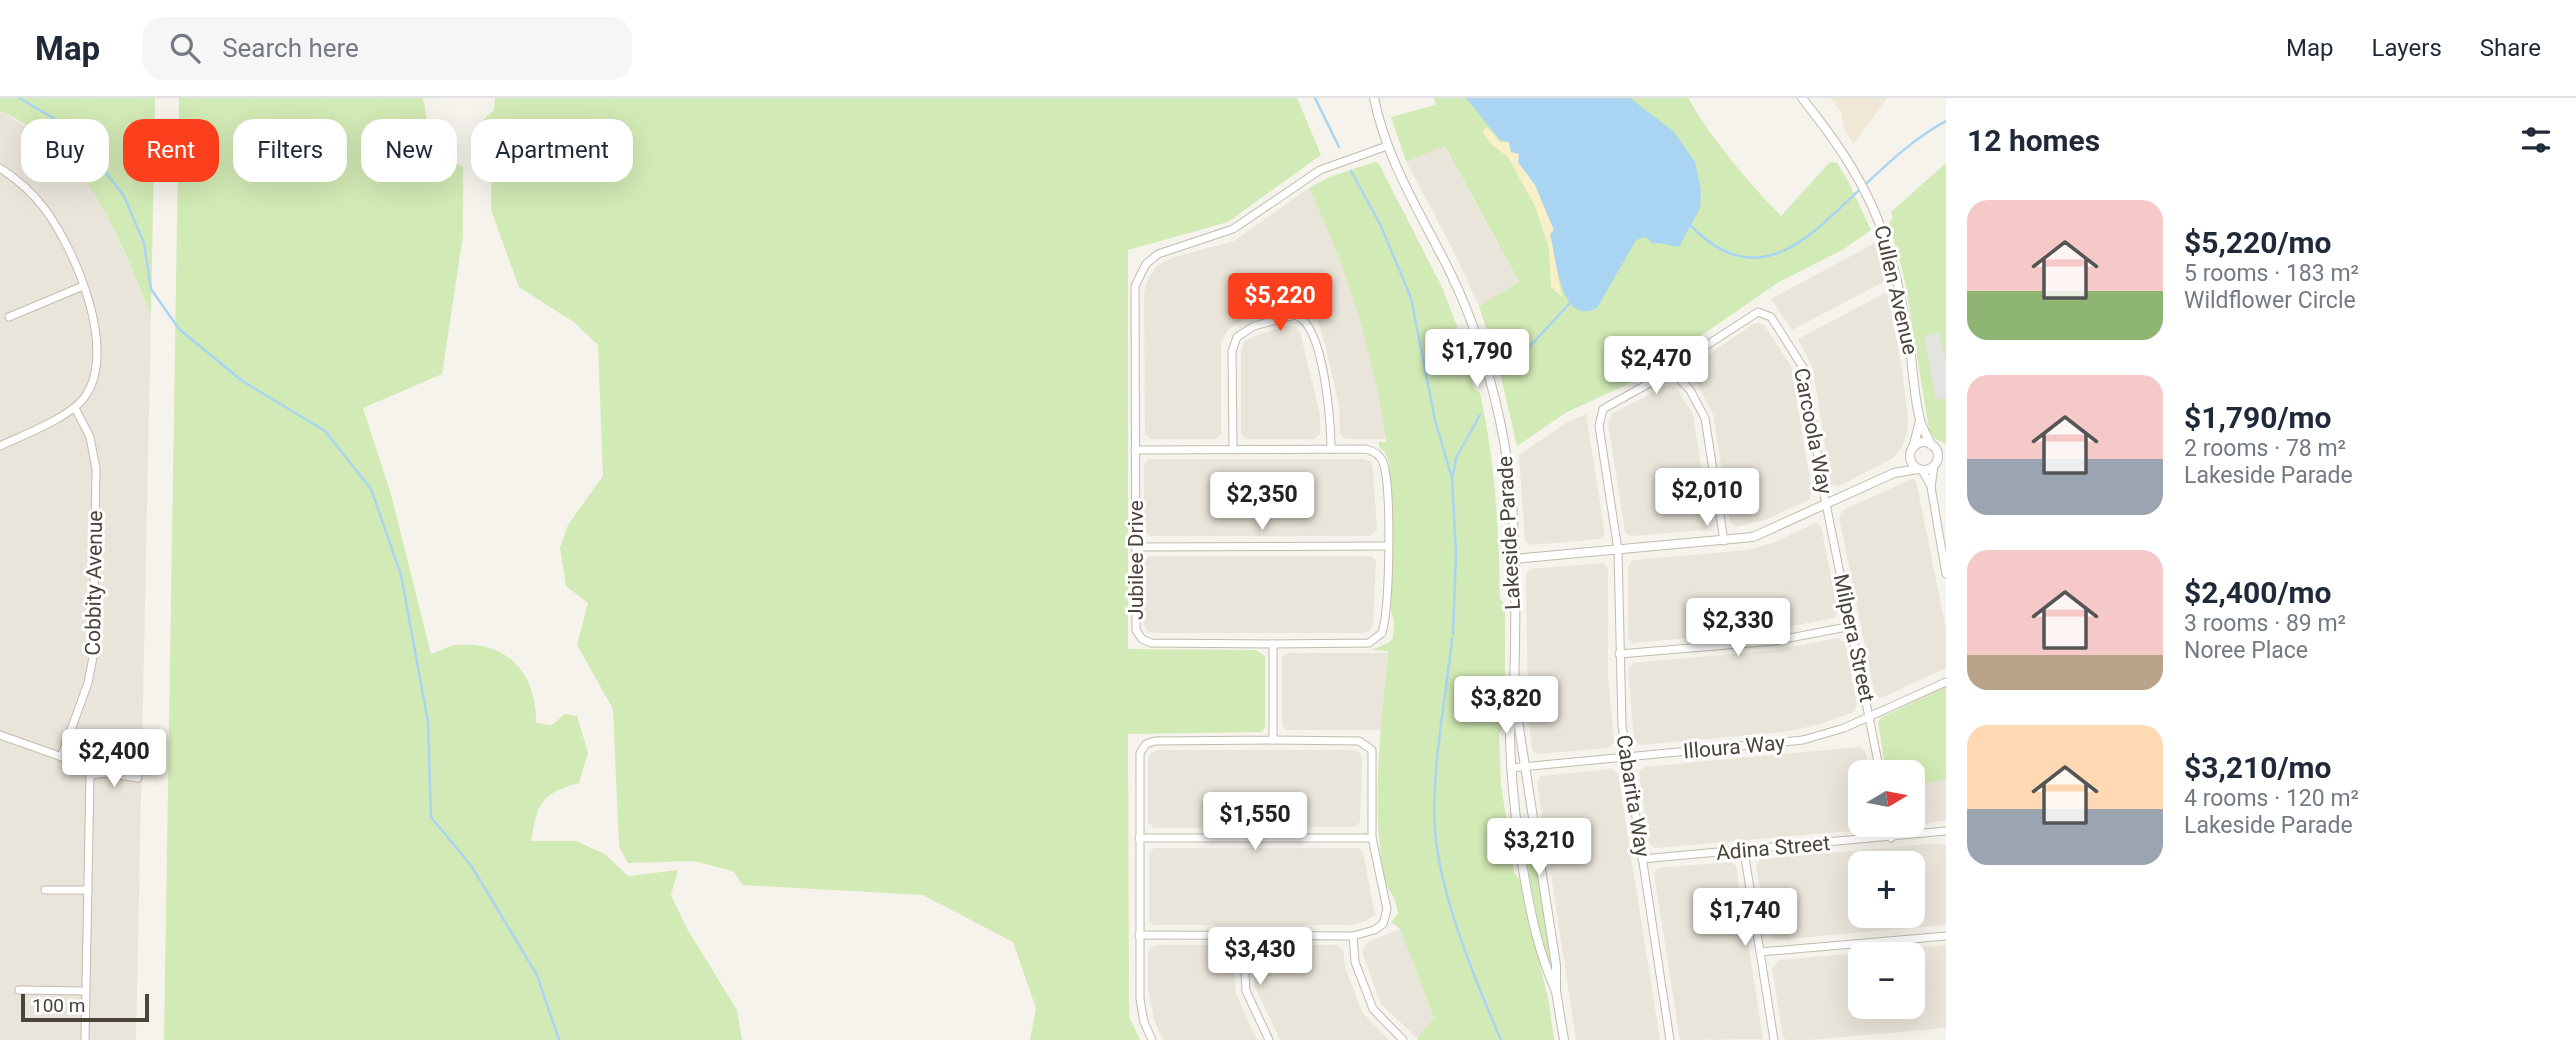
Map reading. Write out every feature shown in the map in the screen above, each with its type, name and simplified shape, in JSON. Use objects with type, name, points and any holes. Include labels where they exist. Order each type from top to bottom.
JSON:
[{"type":"street","name":"Lakeside Parade","points":[[1374,98],[1387,146],[1451,275],[1485,362],[1507,458],[1514,559],[1511,768],[1527,896],[1542,955],[1556,990]]},
{"type":"street","name":"Cullen Avenue","points":[[1802,98],[1838,144],[1873,203],[1896,272],[1914,369],[1920,420],[1933,446]]},
{"type":"street","name":"Jubilee Drive","points":[[1273,644],[1151,643],[1142,639],[1135,624],[1135,286],[1146,264],[1167,250],[1242,225],[1297,184],[1331,165],[1387,146]]},
{"type":"street","points":[[0,168],[27,189],[60,233],[94,317],[97,351],[90,388],[75,408],[0,446]]},
{"type":"street","points":[[9,317],[83,285]]},
{"type":"street","name":"Carcoola Way","points":[[1675,374],[1687,358],[1749,316],[1758,312],[1771,317],[1804,369],[1827,505]]},
{"type":"street","points":[[1233,449],[1232,351],[1237,337],[1254,326],[1294,315],[1308,325],[1318,356],[1331,414],[1331,449]]},
{"type":"street","points":[[1675,374],[1690,390],[1705,418],[1724,541]]},
{"type":"street","name":"Cabarita Way","points":[[1670,1040],[1620,705],[1618,550],[1600,415],[1608,405],[1658,378],[1675,374]]},
{"type":"street","name":"Cobbity Avenue","points":[[61,757],[88,683],[93,657],[96,469],[90,437],[75,408]]},
{"type":"street","name":"Cullen Avenue","points":[[1912,450],[1920,420]]},
{"type":"street","points":[[1894,473],[1912,450],[1923,442],[1946,450]]},
{"type":"street","points":[[1933,446],[1937,455],[1931,487],[1946,574]]},
{"type":"street","points":[[1135,450],[1366,449],[1376,453],[1381,459],[1386,492],[1388,546],[1385,619],[1379,638],[1362,644],[1273,644],[1273,740]]},
{"type":"street","points":[[1912,450],[1912,464],[1920,470],[1931,487]]},
{"type":"street","points":[[1514,559],[1724,541],[1763,534],[1894,473],[1920,470],[1946,457]]},
{"type":"street","name":"Milpera Street","points":[[1827,505],[1878,760]]},
{"type":"street","points":[[1135,547],[1388,546]]},
{"type":"street","points":[[1619,654],[1768,641],[1852,626]]},
{"type":"street","name":"Illoura Way","points":[[1511,768],[1803,740],[1837,731],[1946,682]]},
{"type":"street","name":"Lakeside Parade","points":[[1514,699],[1556,965],[1556,990],[1564,1040]]},
{"type":"street","points":[[0,735],[85,766],[90,775],[85,1040]]},
{"type":"street","points":[[1139,935],[1353,936],[1379,927],[1387,915],[1371,838],[1373,755],[1368,746],[1359,741],[1273,740],[1155,741],[1146,744],[1139,756],[1139,935],[1140,999],[1152,1040]]},
{"type":"street","points":[[90,775],[106,773],[138,778]]},
{"type":"street","name":"Adina Street","points":[[1642,859],[1946,831]]},
{"type":"street","points":[[1139,838],[1371,838]]},
{"type":"street","points":[[1744,851],[1774,1040]]},
{"type":"street","points":[[44,890],[88,890]]},
{"type":"street","points":[[1243,936],[1246,991],[1269,1040]]},
{"type":"street","points":[[1353,936],[1355,962],[1373,1009],[1403,1040]]},
{"type":"street","points":[[1760,953],[1946,936]]},
{"type":"street","points":[[19,990],[86,991]]},
{"type":"shaded area","points":[[1830,98],[1887,98],[1854,144],[1844,130],[1841,112]]},
{"type":"shaded area","points":[[0,111],[21,123],[21,182],[88,182],[106,211],[151,315],[136,1040],[0,1040]]},
{"type":"shaded area","points":[[1444,145],[1519,283],[1479,306],[1406,161]]},
{"type":"shaded area","points":[[1309,188],[1327,225],[1363,326],[1380,398],[1386,439],[1345,439],[1340,434],[1339,406],[1325,344],[1310,298],[1245,318],[1228,330],[1221,341],[1221,434],[1216,439],[1150,439],[1145,434],[1144,293],[1148,278],[1157,266],[1171,258],[1234,241]]},
{"type":"shaded area","points":[[1875,243],[1885,281],[1792,330],[1771,299]]},
{"type":"shaded area","points":[[1887,292],[1901,363],[1908,417],[1907,431],[1902,447],[1893,458],[1837,487],[1831,484],[1813,368],[1798,339]]},
{"type":"shaded area","points":[[1753,324],[1764,325],[1791,366],[1812,492],[1809,500],[1765,520],[1735,527],[1730,522],[1713,414],[1691,372],[1695,364]]},
{"type":"shaded area","points":[[1288,325],[1295,326],[1300,332],[1320,415],[1320,434],[1315,439],[1247,439],[1241,434],[1241,352],[1244,342]]},
{"type":"shaded area","points":[[1939,333],[1946,363],[1946,398],[1936,400],[1924,336]]},
{"type":"shaded area","points":[[1669,384],[1677,389],[1693,415],[1710,524],[1706,530],[1631,536],[1625,532],[1608,422],[1612,414]]},
{"type":"shaded area","points":[[1586,414],[1605,534],[1600,539],[1531,545],[1525,541],[1519,455],[1566,423]]},
{"type":"shaded area","points":[[1149,459],[1370,461],[1373,467],[1377,530],[1371,536],[1150,536],[1144,531],[1144,464]]},
{"type":"shaded area","points":[[1912,479],[1916,481],[1946,629],[1946,668],[1881,698],[1875,695],[1839,517],[1843,510]]},
{"type":"shaded area","points":[[1815,523],[1821,526],[1838,612],[1834,618],[1765,631],[1633,643],[1628,638],[1628,566],[1633,560],[1748,550],[1775,542]]},
{"type":"shaded area","points":[[1149,556],[1371,556],[1376,561],[1373,624],[1370,631],[1363,633],[1147,631],[1144,624],[1144,561]]},
{"type":"shaded area","points":[[1603,563],[1608,568],[1608,677],[1614,742],[1609,748],[1537,754],[1532,749],[1528,711],[1526,575],[1530,569]]},
{"type":"shaded area","points":[[1838,638],[1845,643],[1857,705],[1853,712],[1821,724],[1784,732],[1640,745],[1634,740],[1628,669],[1633,663],[1775,650]]},
{"type":"shaded area","points":[[1287,653],[1387,653],[1381,730],[1287,730],[1282,725],[1282,658]]},
{"type":"shaded area","points":[[1860,747],[1865,752],[1867,760],[1848,760],[1848,831],[1655,848],[1649,843],[1639,772],[1643,767]]},
{"type":"shaded area","points":[[1158,750],[1353,750],[1360,753],[1362,761],[1360,822],[1355,827],[1154,828],[1148,822],[1148,760],[1151,753]]},
{"type":"shaded area","points":[[1612,769],[1618,774],[1660,1040],[1576,1040],[1537,782],[1541,776]]},
{"type":"shaded area","points":[[1946,780],[1946,820],[1925,824],[1925,784]]},
{"type":"shaded area","points":[[1940,843],[1946,846],[1946,925],[1925,927],[1925,851],[1850,851]]},
{"type":"shaded area","points":[[1154,848],[1358,848],[1363,852],[1375,915],[1363,922],[1349,925],[1153,925],[1149,920],[1149,853]]},
{"type":"shaded area","points":[[1848,851],[1848,928],[1912,928],[1776,940],[1767,933],[1756,864],[1761,859]]},
{"type":"shaded area","points":[[1731,862],[1736,866],[1763,1039],[1680,1040],[1654,873],[1658,868]]},
{"type":"shaded area","points":[[1400,929],[1434,1018],[1417,1038],[1381,1004],[1363,955],[1363,949],[1368,942]]},
{"type":"shaded area","points":[[1227,945],[1232,950],[1236,994],[1257,1040],[1163,1040],[1154,1020],[1148,989],[1148,954],[1151,947]]},
{"type":"shaded area","points":[[1258,945],[1338,945],[1343,950],[1345,967],[1362,1012],[1389,1040],[1280,1040],[1255,987],[1252,950]]},
{"type":"shaded area","points":[[1946,945],[1946,1028],[1786,1040],[1783,1037],[1772,969],[1779,960],[1848,954],[1848,1019],[1925,1019],[1925,947]]},
{"type":"green space","points":[[0,98],[155,98],[155,119],[123,119],[123,182],[153,182],[151,315],[111,224],[86,182],[109,182],[109,119],[21,119],[21,123],[0,111]]},
{"type":"green space","points":[[179,98],[423,98],[427,119],[361,119],[361,182],[457,182],[457,164],[463,167],[463,236],[442,374],[363,408],[391,494],[431,654],[456,645],[490,648],[516,664],[525,675],[535,705],[536,723],[552,725],[565,714],[577,716],[588,753],[579,783],[556,791],[543,802],[531,841],[576,841],[605,854],[628,876],[678,870],[671,895],[686,927],[737,1010],[742,1040],[164,1040],[178,182],[219,182],[219,119],[179,119]]},
{"type":"green space","points":[[495,98],[1297,98],[1321,155],[1228,222],[1128,250],[1128,649],[1256,650],[1265,656],[1265,727],[1262,732],[1128,734],[1129,1017],[1140,1040],[1030,1040],[1036,1008],[1013,942],[923,895],[743,885],[733,871],[694,861],[628,863],[619,846],[613,709],[577,645],[588,603],[566,586],[560,548],[568,525],[603,476],[598,345],[575,323],[519,287],[491,210],[491,182],[633,182],[633,119],[484,119],[494,110]]},
{"type":"green space","points":[[1434,98],[1688,98],[1731,160],[1781,216],[1830,162],[1837,163],[1871,230],[1844,249],[1779,282],[1635,381],[1567,412],[1517,446],[1499,368],[1479,306],[1519,282],[1445,146],[1406,161],[1391,117],[1435,105]]},
{"type":"green space","points":[[1375,162],[1379,164],[1441,285],[1469,357],[1467,364],[1474,389],[1480,393],[1495,495],[1500,598],[1505,605],[1505,726],[1499,733],[1501,784],[1514,873],[1520,880],[1549,1003],[1554,1040],[1418,1040],[1434,1018],[1400,929],[1391,922],[1398,914],[1397,906],[1385,884],[1378,826],[1380,738],[1388,651],[1371,650],[1393,638],[1393,541],[1389,462],[1385,452],[1379,447],[1379,442],[1386,442],[1381,406],[1357,311],[1347,279],[1309,188],[1332,176]]},
{"type":"green space","points":[[1946,163],[1946,444],[1935,439],[1929,430],[1905,281],[1889,222],[1893,219],[1891,212]]},
{"type":"green space","points":[[1946,687],[1946,780],[1925,784],[1925,760],[1884,760],[1878,722],[1882,717]]},
{"type":"green space","points":[[1535,857],[1551,960],[1548,961],[1526,858]]},
{"type":"sand","points":[[1487,127],[1500,142],[1509,142],[1511,152],[1517,152],[1521,158],[1518,162],[1535,185],[1554,230],[1550,234],[1562,297],[1551,287],[1549,248],[1535,206],[1508,157],[1491,144],[1482,131]]},
{"type":"water","points":[[1466,98],[1630,98],[1674,132],[1695,162],[1701,190],[1700,208],[1679,247],[1653,244],[1646,237],[1636,240],[1597,308],[1584,311],[1574,308],[1567,298],[1557,271],[1550,234],[1554,230],[1535,185],[1518,162],[1519,154],[1511,152],[1509,142],[1500,140]]},
{"type":"waterway","points":[[19,98],[55,119],[83,143],[124,196],[144,243],[151,289],[179,329],[241,380],[325,431],[371,489],[401,575],[428,722],[431,817],[472,867],[537,975],[559,1040]]},
{"type":"waterway","points":[[1315,98],[1339,147]]},
{"type":"waterway","points":[[1690,225],[1714,245],[1736,255],[1757,258],[1777,253],[1797,244],[1816,230],[1898,154],[1946,121]]},
{"type":"waterway","points":[[1351,171],[1380,224],[1411,298],[1435,420],[1452,478],[1456,552],[1453,634]]},
{"type":"waterway","points":[[1503,375],[1572,301]]},
{"type":"waterway","points":[[1453,475],[1456,458],[1480,415]]},
{"type":"waterway","points":[[1452,638],[1435,783],[1438,856],[1451,909],[1501,1040]]}]
